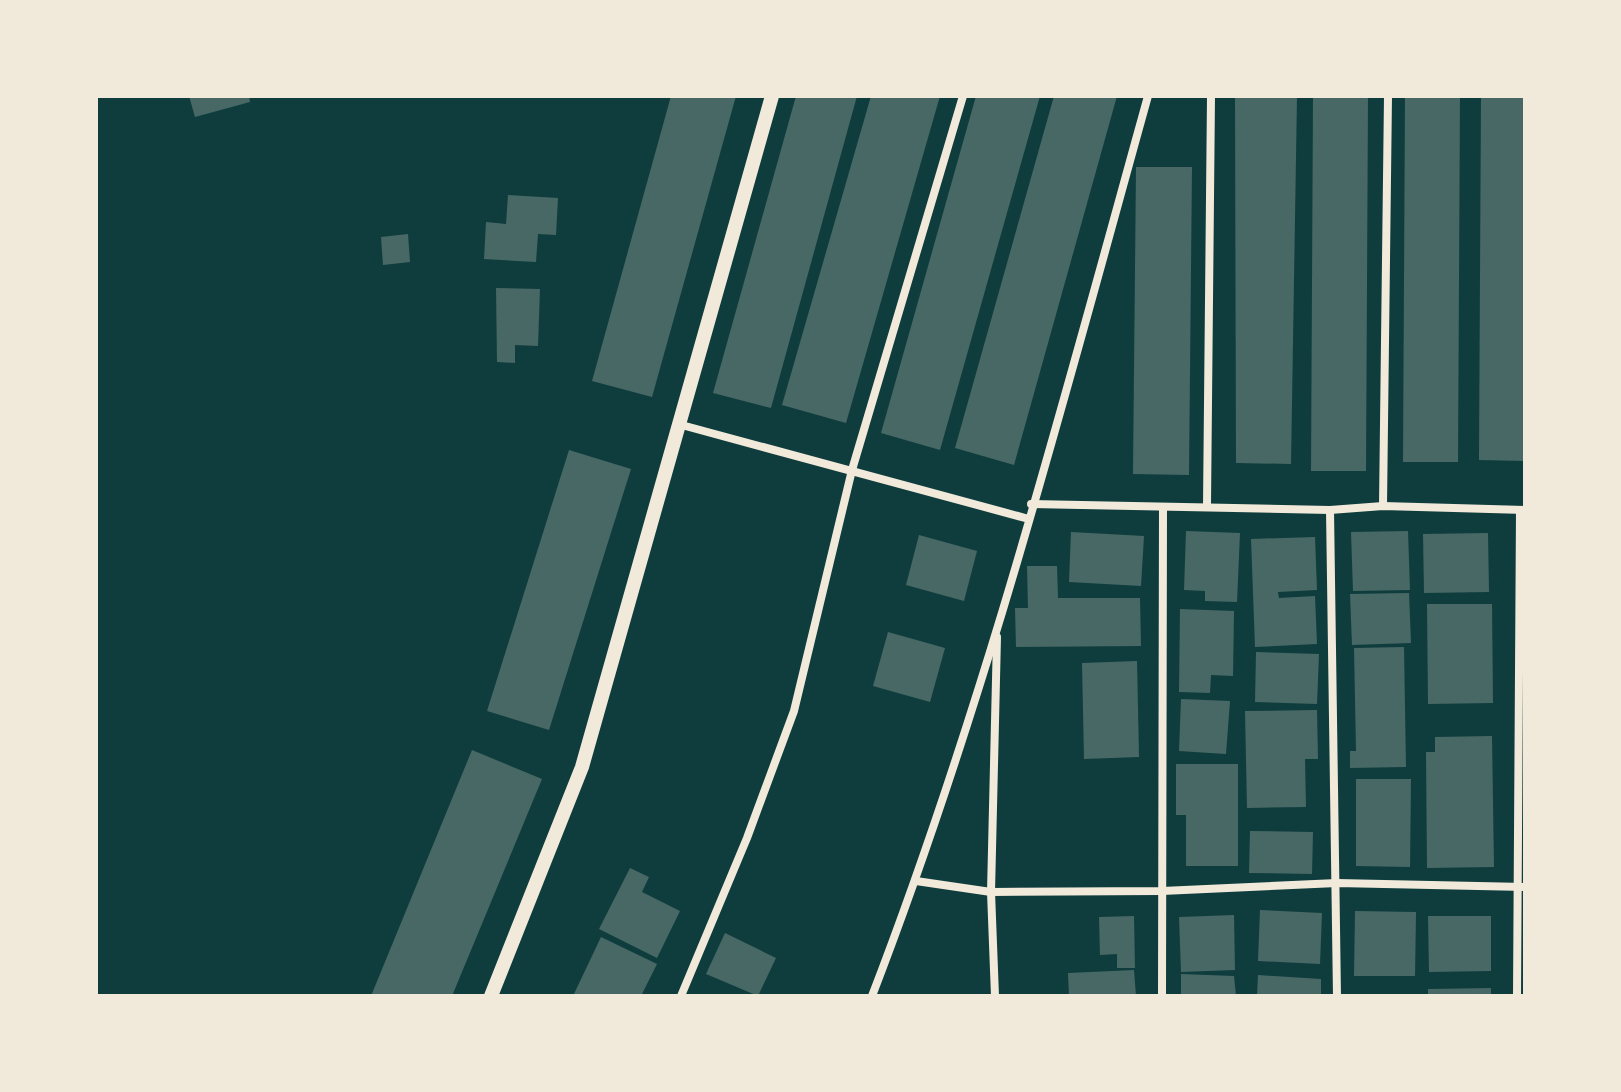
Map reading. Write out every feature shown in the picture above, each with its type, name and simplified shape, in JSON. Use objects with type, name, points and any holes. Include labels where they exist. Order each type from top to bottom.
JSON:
[{"type":"street","points":[[491,996],[582,767],[772,96]]},
{"type":"street","points":[[681,996],[747,838],[794,711],[852,470],[963,96]]},
{"type":"street","points":[[872,996],[916,881],[997,624],[1148,96]]},
{"type":"street","points":[[1207,505],[1211,96]]},
{"type":"street","points":[[1383,506],[1388,96]]},
{"type":"street","points":[[677,423],[1029,519]]},
{"type":"street","points":[[1031,504],[1523,510],[1522,887],[1517,996]]},
{"type":"street","points":[[1162,996],[1163,508]]},
{"type":"street","points":[[1330,510],[1337,996]]},
{"type":"street","points":[[995,996],[991,892],[997,624]]},
{"type":"street","points":[[916,881],[991,892],[1162,891],[1337,883],[1522,887]]},
{"type":"building","points":[[189,96],[249,96],[250,102],[195,117]]},
{"type":"building","points":[[671,96],[736,96],[652,397],[592,381]]},
{"type":"building","points":[[796,96],[857,96],[771,408],[713,393]]},
{"type":"building","points":[[871,96],[940,96],[846,423],[782,405]]},
{"type":"building","points":[[976,96],[1040,96],[940,450],[881,433]]},
{"type":"building","points":[[1054,96],[1117,96],[1014,465],[955,448]]},
{"type":"building","points":[[1235,96],[1297,96],[1291,464],[1236,463]]},
{"type":"building","points":[[1313,96],[1368,96],[1366,471],[1311,471]]},
{"type":"building","points":[[1405,96],[1460,96],[1458,462],[1403,462]]},
{"type":"building","points":[[1481,96],[1525,96],[1525,461],[1479,460]]},
{"type":"building","points":[[1136,167],[1192,167],[1189,475],[1133,474]]},
{"type":"building","points":[[508,195],[558,198],[556,235],[538,234],[536,262],[484,259],[486,222],[506,224]]},
{"type":"building","points":[[408,234],[410,262],[383,265],[381,237]]},
{"type":"building","points":[[496,288],[540,289],[538,346],[515,345],[515,363],[497,362]]},
{"type":"building","points":[[569,450],[631,469],[549,730],[487,711]]},
{"type":"building","points":[[1186,531],[1240,533],[1237,602],[1205,601],[1205,591],[1184,590]]},
{"type":"building","points":[[1408,531],[1410,590],[1353,591],[1351,532]]},
{"type":"building","points":[[1071,532],[1144,536],[1141,586],[1069,582]]},
{"type":"building","points":[[1488,533],[1489,592],[1424,593],[1423,534]]},
{"type":"building","points":[[919,535],[977,551],[964,601],[906,585]]},
{"type":"building","points":[[1315,537],[1317,590],[1278,592],[1279,598],[1315,596],[1317,644],[1255,647],[1251,539]]},
{"type":"building","points":[[1027,566],[1057,566],[1058,598],[1140,598],[1141,646],[1016,647],[1015,608],[1028,608]]},
{"type":"building","points":[[1409,593],[1411,643],[1352,645],[1350,594]]},
{"type":"building","points":[[1427,604],[1492,604],[1493,703],[1428,704]]},
{"type":"building","points":[[1180,609],[1234,611],[1233,676],[1211,675],[1210,693],[1179,692]]},
{"type":"building","points":[[888,632],[945,648],[930,702],[873,686]]},
{"type":"building","points":[[1404,647],[1406,767],[1350,768],[1350,751],[1356,751],[1354,648]]},
{"type":"building","points":[[1256,652],[1319,654],[1317,704],[1255,702]]},
{"type":"building","points":[[1137,661],[1139,757],[1084,759],[1082,663]]},
{"type":"building","points":[[1181,699],[1230,701],[1226,754],[1179,751]]},
{"type":"building","points":[[1317,710],[1318,759],[1305,759],[1306,807],[1247,808],[1245,711]]},
{"type":"building","points":[[1492,736],[1494,867],[1427,868],[1426,752],[1435,752],[1435,737]]},
{"type":"building","points":[[472,750],[542,779],[452,996],[371,996]]},
{"type":"building","points":[[1176,764],[1238,764],[1238,866],[1186,866],[1186,815],[1176,815]]},
{"type":"building","points":[[1356,779],[1411,779],[1410,867],[1356,866]]},
{"type":"building","points":[[1250,831],[1313,832],[1312,874],[1249,873]]},
{"type":"building","points":[[630,868],[649,877],[642,892],[680,911],[657,958],[599,929]]},
{"type":"building","points":[[1260,910],[1322,913],[1320,964],[1258,961]]},
{"type":"building","points":[[1355,911],[1416,912],[1415,976],[1354,976]]},
{"type":"building","points":[[1234,915],[1235,970],[1181,972],[1179,917]]},
{"type":"building","points":[[1134,916],[1135,968],[1117,968],[1117,954],[1100,955],[1099,917]]},
{"type":"building","points":[[1428,916],[1491,916],[1491,971],[1429,972]]},
{"type":"building","points":[[725,933],[776,958],[758,996],[706,974]]},
{"type":"building","points":[[601,937],[657,964],[641,996],[573,996]]},
{"type":"building","points":[[1134,970],[1136,996],[1069,996],[1068,973]]},
{"type":"building","points":[[1181,974],[1234,976],[1236,996],[1181,996]]},
{"type":"building","points":[[1258,975],[1321,979],[1321,996],[1257,996]]},
{"type":"building","points":[[1491,988],[1491,996],[1428,996],[1428,989]]}]
